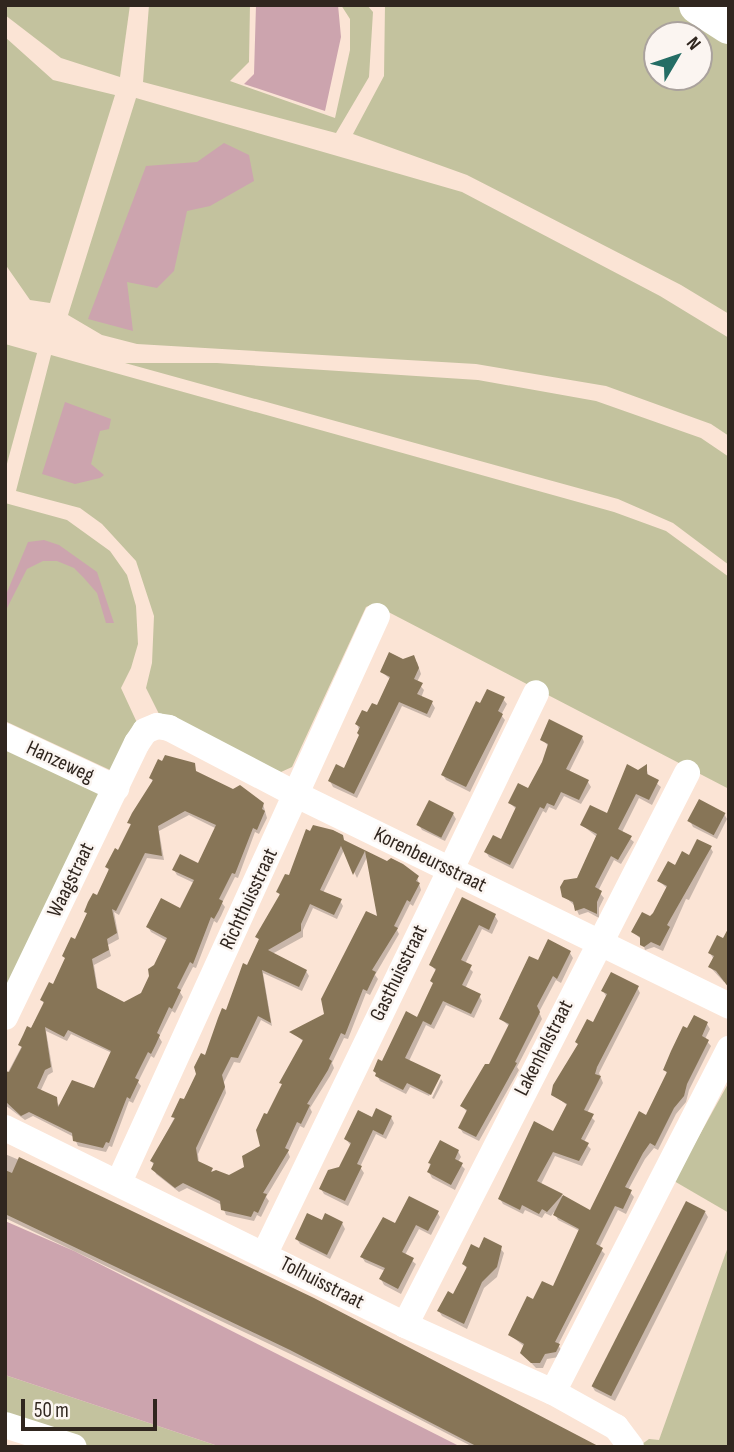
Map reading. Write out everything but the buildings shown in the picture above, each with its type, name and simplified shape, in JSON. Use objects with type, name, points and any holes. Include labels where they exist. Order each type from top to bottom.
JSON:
[{"type":"highway","points":[[698,5],[729,25]]},
{"type":"street","name":"Richthuisstraat","points":[[119,1182],[377,616]]},
{"type":"street","name":"Gasthuisstraat","points":[[264,1255],[536,693]]},
{"type":"street","name":"Korenbeursstraat","points":[[137,743],[145,732],[157,726],[169,728],[297,795],[729,1006]]},
{"type":"street","name":"Hanzeweg","points":[[5,736],[116,788]]},
{"type":"street","name":"Waagstraat","points":[[5,1017],[137,743]]},
{"type":"street","name":"Lakenhalstraat","points":[[405,1325],[598,942],[687,773]]},
{"type":"street","points":[[553,1392],[729,1049]]},
{"type":"street","name":"Tolhuisstraat","points":[[5,1128],[405,1325],[553,1392],[616,1427],[631,1447]]},
{"type":"street","points":[[5,1425],[74,1447]]},
{"type":"green space","points":[[5,5],[130,5],[120,77],[61,58],[5,15]]},
{"type":"green space","points":[[149,5],[250,5],[249,62],[230,81],[335,118],[350,50],[350,19],[341,5],[367,5],[373,12],[369,77],[336,133],[143,82]]},
{"type":"green space","points":[[385,5],[679,5],[704,21],[643,21],[643,91],[713,91],[713,27],[729,37],[729,314],[681,285],[467,175],[353,134],[384,76]]},
{"type":"green space","points":[[5,37],[53,80],[115,95],[50,303],[30,300],[5,264]]},
{"type":"green space","points":[[136,98],[462,192],[660,296],[729,338],[729,436],[711,424],[606,386],[476,364],[137,344],[102,335],[68,315]]},
{"type":"green space","points":[[5,344],[37,353],[5,471]]},
{"type":"green space","points":[[51,355],[614,512],[666,531],[729,577],[729,789],[373,604],[366,607],[292,767],[281,772],[162,720],[146,688],[152,663],[154,616],[136,561],[102,524],[80,508],[16,491]]},
{"type":"green space","points":[[125,363],[217,363],[478,380],[596,401],[701,438],[729,457],[729,565],[673,523],[618,499]]},
{"type":"green space","points":[[5,503],[67,520],[110,551],[127,575],[136,606],[138,644],[131,668],[121,688],[139,727],[110,770],[5,721]]},
{"type":"green space","points":[[5,744],[97,789],[101,799],[5,997]]},
{"type":"green space","points":[[729,1082],[729,1213],[674,1181]]},
{"type":"green space","points":[[729,1244],[729,1447],[638,1447],[649,1439],[659,1440]]},
{"type":"green space","points":[[5,1375],[221,1447],[83,1447],[5,1414]]},
{"type":"shaded area","points":[[256,5],[338,5],[341,37],[325,111],[244,84],[254,74]]},
{"type":"shaded area","points":[[224,143],[249,155],[254,181],[210,206],[187,211],[174,271],[157,288],[127,282],[133,331],[88,319],[146,166],[197,162]]},
{"type":"shaded area","points":[[65,402],[111,419],[109,429],[100,431],[91,464],[104,475],[100,478],[75,484],[42,474]]},
{"type":"shaded area","points":[[44,540],[59,545],[97,572],[114,623],[106,623],[97,593],[83,577],[74,568],[57,561],[43,561],[27,569],[5,612],[5,597],[28,542]]},
{"type":"shaded area","points":[[5,1221],[74,1251],[461,1447],[221,1447],[5,1375]]}]
